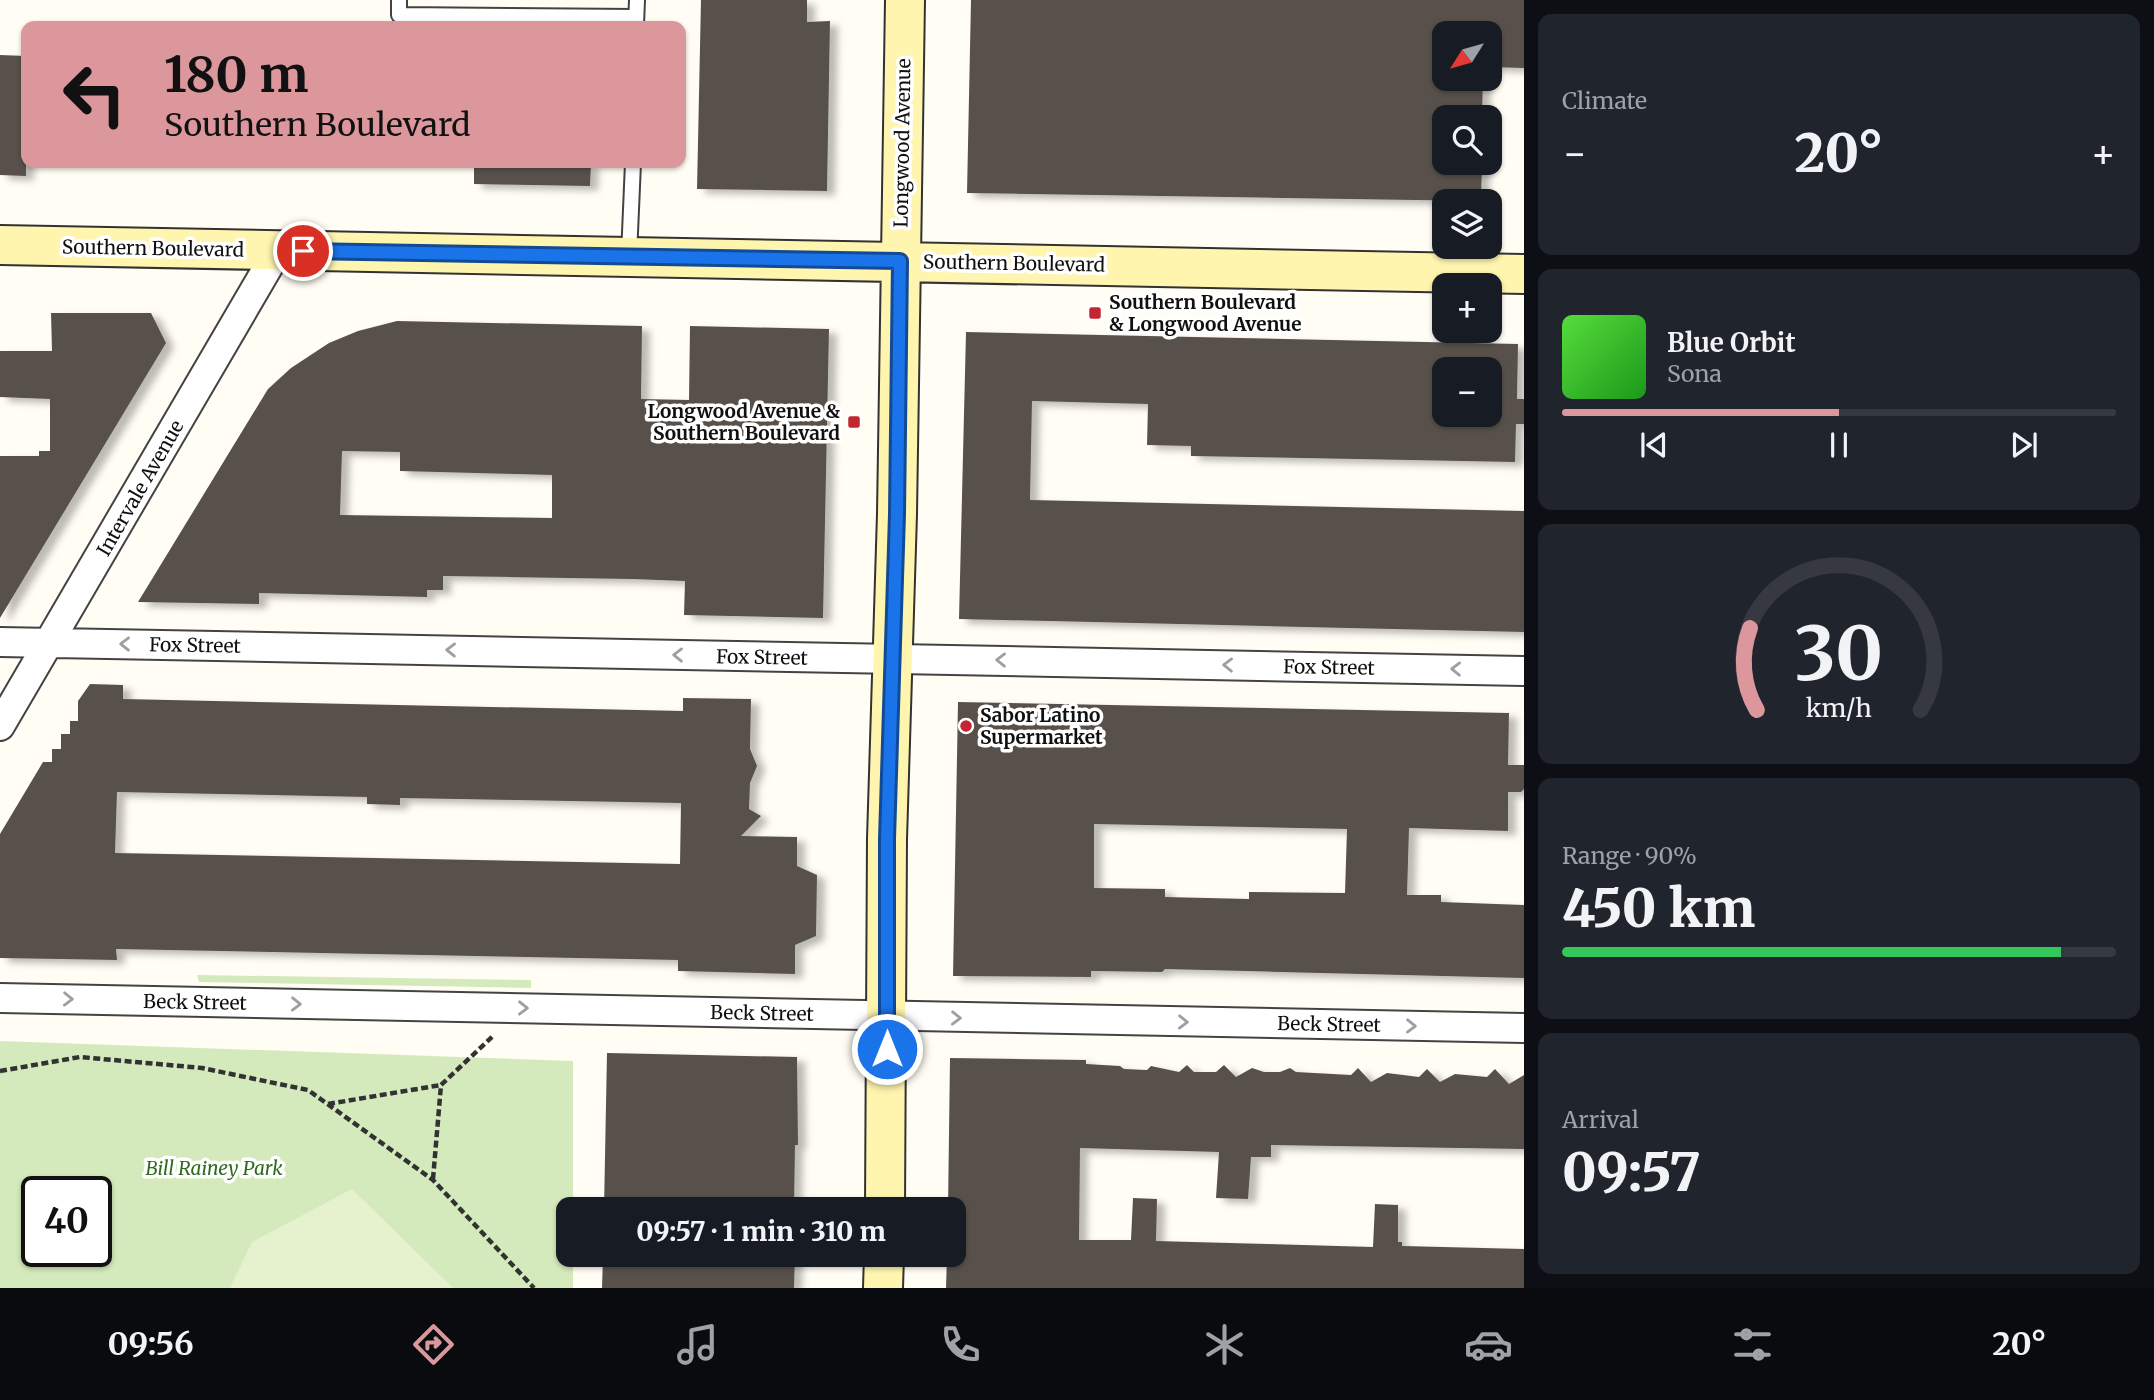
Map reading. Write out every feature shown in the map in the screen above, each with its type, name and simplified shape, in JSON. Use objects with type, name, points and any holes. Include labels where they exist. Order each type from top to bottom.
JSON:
[{"type":"street","name":"Longwood Avenue","points":[[884,1197],[887,839],[894,658],[905,0]]},
{"type":"street","name":"Southern Boulevard","points":[[0,245],[1524,274]]},
{"type":"street","name":"Intervale Avenue","points":[[0,726],[278,250]]},
{"type":"street","name":"Fox Street","points":[[0,642],[1524,671]]},
{"type":"street","name":"Beck Street","points":[[0,998],[1524,1028]]},
{"type":"street","points":[[883,1288],[884,1267]]},
{"type":"lane","points":[[636,21],[637,0]]},
{"type":"lane","points":[[399,7],[620,21]]},
{"type":"lane","points":[[629,256],[633,168]]},
{"type":"path","points":[[327,1104],[441,1086],[493,1036]]},
{"type":"path","points":[[0,1071],[80,1057],[202,1068],[308,1090],[433,1180],[534,1288]]},
{"type":"path","points":[[433,1180],[441,1086]]},
{"type":"green space","points":[[197,975],[531,980],[531,988],[199,982]]},
{"type":"green space","name":"Bill Rainey Park","points":[[0,1041],[573,1061],[573,1197],[556,1197],[556,1267],[573,1267],[573,1288],[0,1288]]},
{"type":"green space","points":[[352,1189],[453,1288],[230,1288],[252,1242]]},
{"type":"building","points":[[701,0],[807,0],[807,22],[830,21],[827,191],[697,189]]},
{"type":"building","points":[[971,0],[1524,0],[1524,68],[1502,67],[1502,21],[1432,21],[1432,91],[1483,91],[1482,105],[1432,105],[1432,175],[1482,175],[1481,189],[1432,189],[1432,200],[967,193]]},
{"type":"building","points":[[0,55],[21,56],[21,168],[26,168],[26,176],[0,175]]},
{"type":"building","points":[[474,168],[591,168],[590,186],[474,184]]},
{"type":"building","points":[[51,313],[151,313],[166,343],[0,618],[0,456],[39,456],[39,451],[50,451],[50,399],[0,397],[0,351],[52,351]]},
{"type":"building","points":[[397,321],[642,326],[641,399],[689,400],[690,326],[829,329],[823,618],[684,615],[685,581],[633,579],[443,576],[443,590],[427,590],[427,597],[259,593],[259,604],[138,602],[268,389],[291,368],[329,343],[358,331]],"holes":[[[342,451],[400,452],[400,471],[552,475],[552,518],[340,515]]]},
{"type":"building","points":[[966,332],[1518,344],[1517,399],[1524,399],[1524,424],[1516,424],[1515,462],[1191,456],[1191,446],[1147,445],[1148,404],[1032,401],[1030,500],[1524,511],[1524,632],[959,619]]},
{"type":"building","points":[[90,684],[123,685],[123,699],[683,711],[683,698],[751,699],[750,749],[757,766],[750,783],[749,809],[761,816],[741,836],[797,837],[797,866],[817,875],[816,936],[795,945],[795,974],[678,971],[678,960],[116,949],[117,960],[0,958],[0,834],[43,762],[52,762],[52,749],[61,749],[61,734],[70,734],[70,721],[78,721],[78,701]],"holes":[[[117,792],[367,797],[367,804],[400,805],[400,798],[681,803],[680,864],[115,853]]]},
{"type":"building","points":[[958,702],[1509,713],[1508,765],[1524,765],[1524,789],[1521,792],[1508,792],[1508,831],[1409,828],[1407,895],[1441,895],[1441,902],[1524,905],[1524,978],[1165,969],[1162,972],[1091,971],[1091,977],[953,976]],"holes":[[[1094,824],[1347,829],[1345,893],[1249,892],[1249,899],[1165,897],[1165,889],[1094,888]]]},
{"type":"building","points":[[607,1053],[797,1057],[798,1145],[795,1145],[794,1197],[604,1197]]},
{"type":"building","points":[[950,1058],[1086,1060],[1086,1064],[1120,1066],[1124,1069],[1147,1070],[1151,1066],[1179,1072],[1187,1065],[1194,1072],[1216,1072],[1224,1065],[1236,1077],[1252,1068],[1264,1072],[1280,1072],[1290,1068],[1296,1072],[1351,1075],[1358,1068],[1371,1082],[1387,1073],[1419,1077],[1427,1069],[1440,1082],[1455,1074],[1487,1077],[1495,1069],[1509,1084],[1524,1075],[1524,1149],[1271,1145],[1271,1157],[1251,1157],[1248,1199],[1216,1198],[1219,1152],[1080,1148],[1079,1240],[1131,1240],[1133,1198],[1157,1199],[1156,1241],[1373,1247],[1375,1204],[1398,1205],[1398,1242],[1402,1242],[1402,1246],[1524,1249],[1524,1288],[946,1288],[947,1267],[966,1267],[966,1197],[948,1197]]},
{"type":"building","points":[[603,1267],[795,1267],[794,1288],[602,1288]]},
{"type":"place","name":"Southern Boulevard & Longwood Avenue","points":[[1095,313]]},
{"type":"place","name":"Longwood Avenue & Southern Boulevard","points":[[854,422]]},
{"type":"place","name":"Sabor Latino Supermarket","points":[[966,726]]},
{"type":"route","points":[[303,251],[900,261],[894,658],[887,839],[887,1049]]}]
